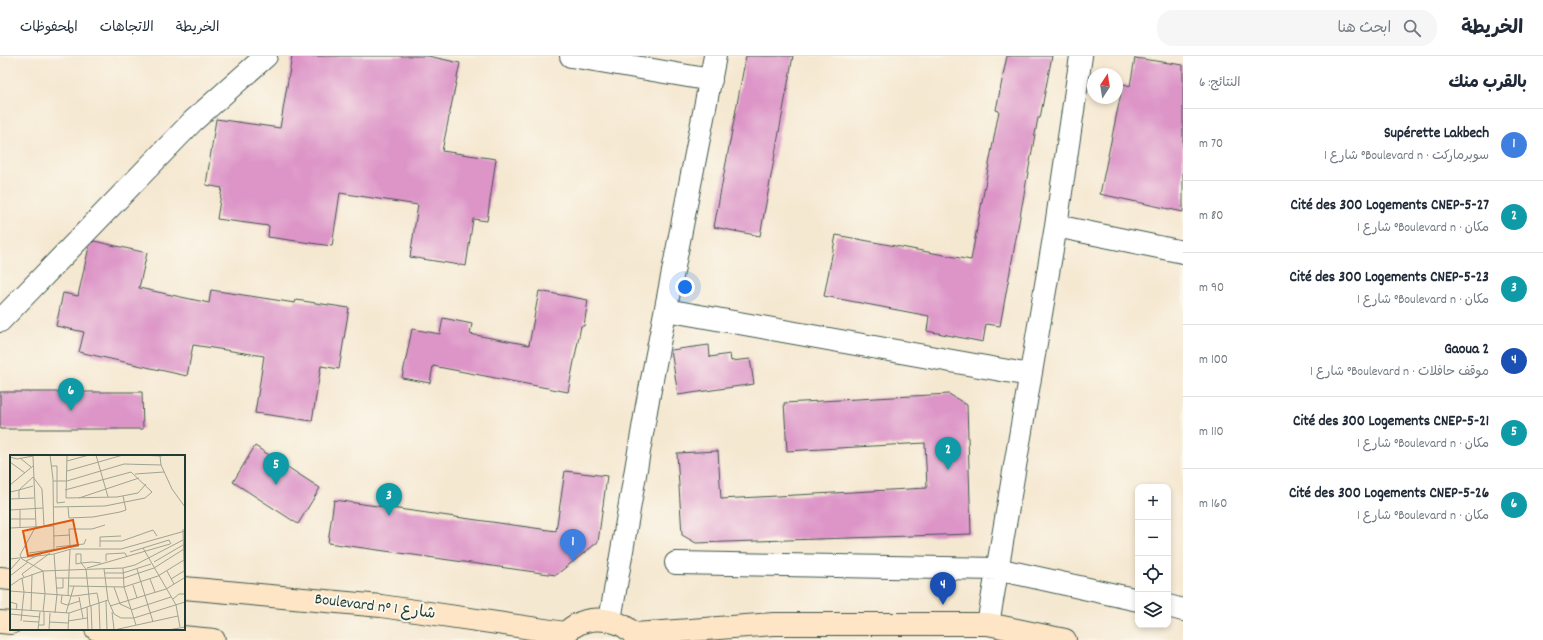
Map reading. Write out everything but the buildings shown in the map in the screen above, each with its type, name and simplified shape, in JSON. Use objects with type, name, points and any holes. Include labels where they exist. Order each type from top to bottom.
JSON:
[{"type":"main road","points":[[0,578],[10,579]]},
{"type":"main road","name":"Boulevard n° شارع 1","points":[[185,588],[381,606],[562,636]]},
{"type":"main road","points":[[562,636],[576,624],[589,619],[610,620],[624,626],[636,637],[774,624],[988,624],[1065,640]]},
{"type":"main road","points":[[0,622],[10,623]]},
{"type":"main road","points":[[107,630],[214,640]]},
{"type":"street","points":[[0,321],[193,121],[266,56]]},
{"type":"street","points":[[571,56],[711,80]]},
{"type":"street","points":[[610,620],[647,405],[716,56]]},
{"type":"street","points":[[988,624],[1056,226],[1081,56]]},
{"type":"street","points":[[1056,226],[1183,252]]},
{"type":"street","points":[[666,310],[1030,375]]},
{"type":"street","points":[[676,563],[997,569],[1135,599]]},
{"type":"street","points":[[1171,607],[1183,610]]},
{"type":"place","name":"Cité des 300 Logements CNEP-5-26","points":[[71,411]]},
{"type":"place","name":"Cité des 300 Logements CNEP-5-27","points":[[948,470]]},
{"type":"place","name":"Cité des 300 Logements CNEP-5-21","points":[[276,485]]},
{"type":"place","name":"Cité des 300 Logements CNEP-5-23","points":[[389,516]]},
{"type":"place","name":"Supérette Lakbech","points":[[573,562]]},
{"type":"place","name":"Gaoua 2","points":[[943,605]]}]
